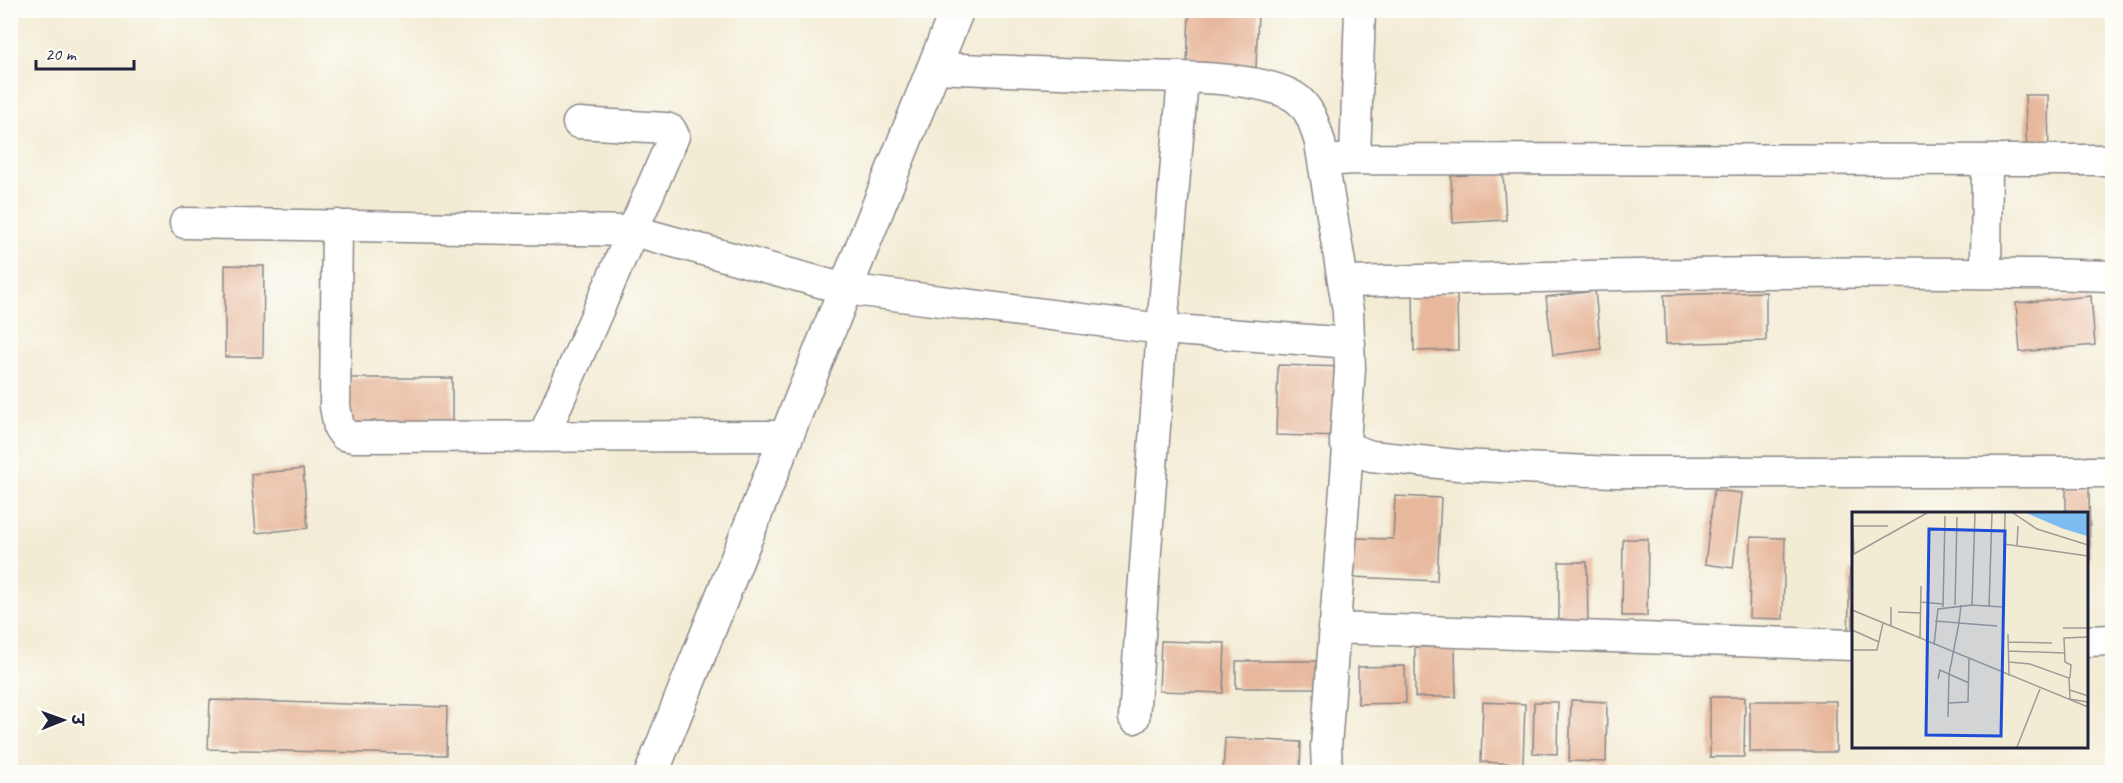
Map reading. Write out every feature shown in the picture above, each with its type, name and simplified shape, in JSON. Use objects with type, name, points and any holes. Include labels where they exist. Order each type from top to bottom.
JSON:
[{"type":"street","points":[[652,772],[957,10]]},
{"type":"street","points":[[1355,159],[1360,10]]},
{"type":"street","points":[[934,68],[1183,78],[1258,84],[1295,97],[1303,104],[1314,122],[1344,282],[1350,343],[1345,442],[1347,448],[1326,747],[1327,772]]},
{"type":"street","points":[[1134,718],[1183,78]]},
{"type":"street","points":[[543,437],[634,231],[670,147],[673,134],[671,130],[659,128],[578,123]]},
{"type":"street","points":[[1323,161],[1355,159],[2112,160]]},
{"type":"street","points":[[1986,272],[1987,160]]},
{"type":"street","points":[[185,223],[634,231],[845,289],[1162,329],[1350,343]]},
{"type":"street","points":[[337,225],[335,406],[339,428],[344,435],[354,437],[788,436]]},
{"type":"street","points":[[1344,282],[1652,273],[1986,272],[2112,276]]},
{"type":"street","points":[[1347,448],[1371,456],[1458,465],[1614,472],[2112,472]]},
{"type":"street","points":[[1334,628],[1852,645]]},
{"type":"street","points":[[2087,641],[2112,640]]},
{"type":"building","points":[[1189,10],[1258,10],[1256,70],[1187,68]]},
{"type":"building","points":[[2025,95],[2048,95],[2049,159],[2027,159]]},
{"type":"building","points":[[1503,173],[1506,220],[1453,223],[1451,176]]},
{"type":"building","points":[[225,265],[264,266],[263,357],[225,357]]},
{"type":"building","points":[[1595,291],[1601,349],[1553,355],[1546,297]]},
{"type":"building","points":[[1766,292],[1766,341],[1666,344],[1664,295]]},
{"type":"building","points":[[1457,293],[1458,350],[1414,351],[1413,294]]},
{"type":"building","points":[[2091,296],[2095,345],[2020,352],[2016,303]]},
{"type":"building","points":[[1278,365],[1345,367],[1342,437],[1276,435]]},
{"type":"building","points":[[350,378],[452,378],[452,432],[350,432]]},
{"type":"building","points":[[303,469],[308,528],[256,533],[251,474]]},
{"type":"building","points":[[2066,487],[2089,487],[2090,561],[2087,561],[2087,512],[2066,512]]},
{"type":"building","points":[[1714,490],[1742,493],[1733,568],[1705,564]]},
{"type":"building","points":[[1395,496],[1441,498],[1437,581],[1352,577],[1354,538],[1393,539]]},
{"type":"building","points":[[1751,537],[1785,538],[1783,619],[1749,618]]},
{"type":"building","points":[[1623,539],[1648,539],[1647,616],[1622,616]]},
{"type":"building","points":[[1559,562],[1587,562],[1588,626],[1559,626]]},
{"type":"building","points":[[1850,570],[1852,570],[1852,634],[1848,634]]},
{"type":"building","points":[[1161,641],[1225,643],[1223,693],[1159,691]]},
{"type":"building","points":[[1455,646],[1456,697],[1415,697],[1415,647]]},
{"type":"building","points":[[1236,661],[1328,661],[1328,688],[1236,688]]},
{"type":"building","points":[[1405,666],[1406,703],[1358,704],[1358,667]]},
{"type":"building","points":[[1710,697],[1745,697],[1744,757],[1710,757]]},
{"type":"building","points":[[210,700],[447,707],[446,755],[208,749]]},
{"type":"building","points":[[1571,700],[1607,702],[1606,762],[1569,761]]},
{"type":"building","points":[[1750,701],[1836,701],[1836,752],[1750,752]]},
{"type":"building","points":[[1483,702],[1525,704],[1523,764],[1481,762]]},
{"type":"building","points":[[1534,702],[1558,702],[1557,754],[1533,753]]},
{"type":"building","points":[[1225,738],[1301,742],[1300,772],[1223,772]]}]
